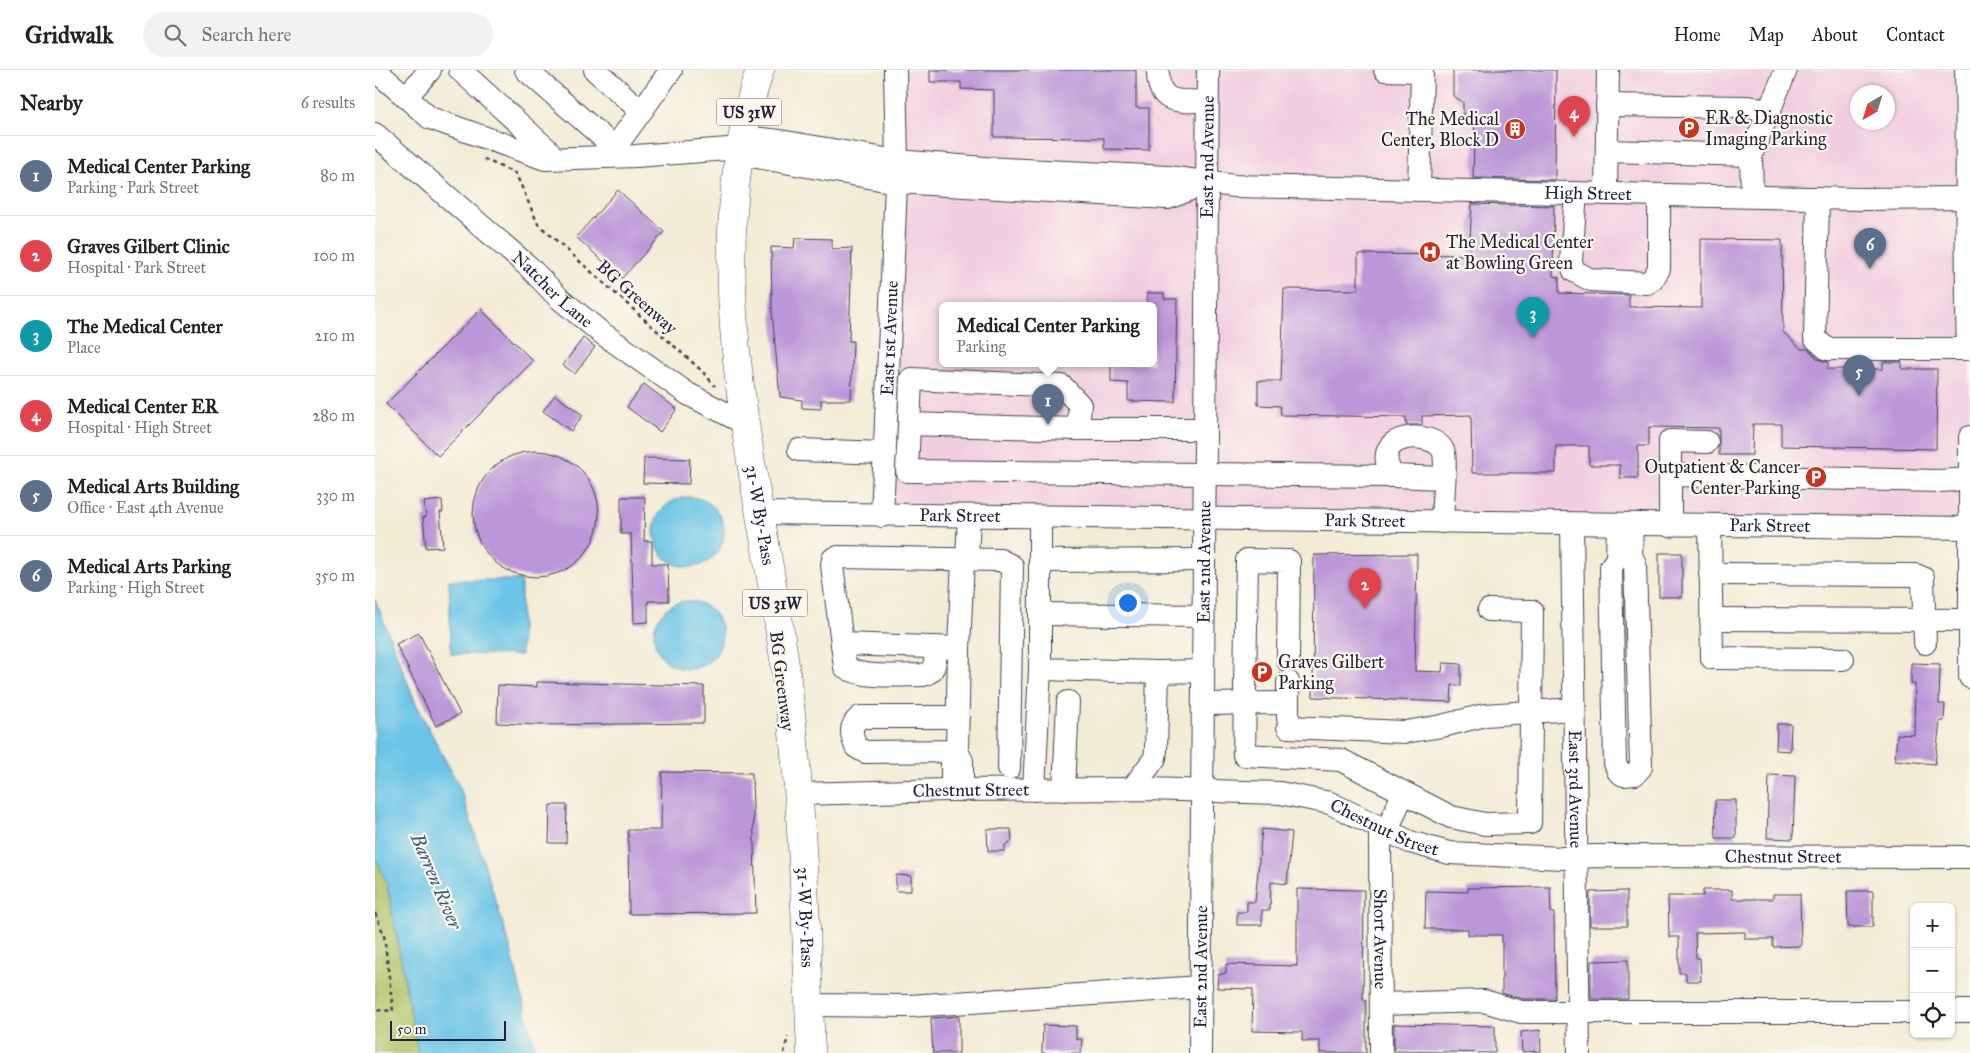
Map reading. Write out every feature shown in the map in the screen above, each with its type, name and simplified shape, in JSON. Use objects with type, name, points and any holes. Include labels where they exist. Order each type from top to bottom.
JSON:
[{"type":"main road","name":"31-W By-Pass","points":[[760,70],[742,147],[733,216],[731,271],[735,333],[735,418],[760,513],[787,680],[799,794],[809,1005],[804,1044]]},
{"type":"street","points":[[375,70],[430,118],[545,159],[612,151],[742,147],[896,172],[1168,198],[1206,183]]},
{"type":"street","points":[[406,97],[430,70]]},
{"type":"street","points":[[461,70],[549,151],[552,158]]},
{"type":"street","points":[[526,70],[608,142],[612,151]]},
{"type":"street","points":[[595,70],[633,104],[643,109]]},
{"type":"street","name":"East 1st Avenue","points":[[882,516],[896,172],[895,70]]},
{"type":"street","points":[[1157,70],[1160,90],[1164,96],[1173,100],[1207,101]]},
{"type":"street","name":"East 2nd Avenue","points":[[1201,1053],[1204,430],[1198,263],[1206,183],[1208,70]]},
{"type":"street","points":[[1385,70],[1423,71],[1419,190]]},
{"type":"street","points":[[1606,194],[1608,70]]},
{"type":"street","points":[[1752,196],[1751,155],[1786,70]]},
{"type":"street","points":[[1818,198],[1815,338],[1827,350],[1969,349],[1967,70]]},
{"type":"street","points":[[612,151],[669,71]]},
{"type":"street","points":[[1607,105],[1745,107],[1768,110]]},
{"type":"street","name":"Natcher Lane","points":[[375,134],[529,267],[559,298],[599,331],[688,394],[735,418]]},
{"type":"street","points":[[1607,151],[1751,155]]},
{"type":"street","name":"High Street","points":[[1206,183],[1234,186],[1606,194],[1818,198],[1968,198]]},
{"type":"street","points":[[1576,193],[1571,262],[1574,271],[1591,280],[1647,283],[1652,280],[1659,268],[1659,195]]},
{"type":"street","points":[[1078,430],[1080,405],[1062,386],[911,379],[907,471],[1443,478]]},
{"type":"street","points":[[909,424],[1078,430],[1204,430]]},
{"type":"street","points":[[1969,437],[1970,678]]},
{"type":"street","points":[[1393,476],[1388,469],[1387,453],[1391,443],[1399,438],[1433,440],[1440,445],[1444,454],[1442,522]]},
{"type":"street","points":[[1670,526],[1670,442],[1707,442]]},
{"type":"street","points":[[799,450],[885,453]]},
{"type":"street","points":[[1670,475],[1920,480],[1969,479]]},
{"type":"street","name":"Park Street","points":[[760,513],[882,516],[1203,518],[1572,525],[1969,528]]},
{"type":"street","points":[[957,790],[952,760],[957,751],[964,516]]},
{"type":"street","points":[[1034,790],[1040,669],[1040,517]]},
{"type":"street","name":"East 3rd Avenue","points":[[1572,525],[1579,1053]]},
{"type":"street","points":[[1625,525],[1631,555],[1635,564],[1641,767],[1635,774],[1623,775],[1618,771],[1615,763],[1611,567],[1617,558],[1625,525]]},
{"type":"street","points":[[1710,526],[1712,658],[1843,659]]},
{"type":"street","points":[[936,647],[934,668],[930,673],[923,675],[863,674],[845,667],[832,565],[833,560],[838,557],[1000,560],[1012,566],[1009,768]]},
{"type":"street","points":[[1040,561],[1203,560]]},
{"type":"street","points":[[1287,757],[1289,561],[1247,560],[1245,755],[1341,760],[1451,817],[1485,824],[1530,823],[1532,611],[1489,610]]},
{"type":"street","points":[[1710,574],[1916,575],[1923,578],[1925,643]]},
{"type":"street","points":[[1040,614],[1203,616]]},
{"type":"street","points":[[1711,619],[1925,618],[1969,620]]},
{"type":"street","points":[[842,644],[959,648]]},
{"type":"street","points":[[1040,669],[1158,672],[1203,671]]},
{"type":"street","points":[[1132,789],[1155,758],[1158,672]]},
{"type":"street","points":[[1203,704],[1245,704],[1288,682]]},
{"type":"street","points":[[1064,790],[1068,702]]},
{"type":"street","points":[[1288,727],[1405,732],[1443,726],[1485,715],[1531,710],[1574,709]]},
{"type":"street","points":[[957,751],[865,752],[856,747],[851,729],[854,722],[860,717],[958,717]]},
{"type":"street","name":"Chestnut Street","points":[[799,794],[957,790],[1132,789],[1280,793],[1330,803],[1423,847],[1449,853],[1477,856],[1970,857]]},
{"type":"street","points":[[1383,829],[1403,793]]},
{"type":"street","name":"Short Avenue","points":[[1381,1053],[1383,829]]},
{"type":"street","points":[[809,1005],[909,1006],[1201,986]]},
{"type":"street","points":[[1381,1004],[1484,1001],[1521,1012],[1910,1012]]},
{"type":"street","points":[[1955,1011],[1970,1011]]},
{"type":"path","name":"BG Greenway","points":[[480,157],[516,174],[538,224],[702,371],[721,392],[735,418]]},
{"type":"path","points":[[375,914],[384,935],[393,1011],[375,1010]]},
{"type":"path","points":[[785,1053],[804,1044]]},
{"type":"shaded area","name":"The Medical Center at Bowling Green","points":[[896,70],[1963,70],[1970,198],[1970,528],[882,516]]},
{"type":"green space","points":[[375,856],[387,884],[418,1053],[375,1053]]},
{"type":"water","points":[[689,497],[708,503],[718,513],[724,532],[718,551],[708,561],[689,567],[670,561],[660,551],[654,532],[660,513],[670,503]]},
{"type":"water","points":[[449,580],[521,580],[521,655],[451,654]]},
{"type":"water","name":"Barren River","points":[[375,599],[416,704],[461,790],[509,943],[536,1053],[418,1053],[387,884],[375,856]]},
{"type":"water","points":[[681,601],[695,601],[707,606],[717,616],[722,628],[722,642],[717,654],[707,664],[695,669],[681,669],[669,664],[659,654],[654,642],[654,628],[659,616],[669,606]]},
{"type":"building","points":[[930,70],[1136,70],[1136,108],[1149,108],[1149,150],[1104,149],[1104,138],[994,137],[994,90],[961,89],[961,82],[930,82]]},
{"type":"building","name":"The Medical Center, Block D","points":[[1453,70],[1556,70],[1555,180],[1473,178],[1475,115],[1463,116],[1463,102],[1453,96]]},
{"type":"building","points":[[618,190],[664,232],[622,278],[576,237]]},
{"type":"building","points":[[1472,204],[1554,206],[1553,276],[1559,277],[1559,293],[1629,295],[1629,307],[1701,308],[1701,239],[1782,240],[1783,332],[1801,349],[1808,349],[1818,359],[1828,362],[1828,369],[1883,369],[1883,362],[1902,362],[1902,369],[1937,369],[1936,449],[1781,446],[1781,424],[1753,424],[1752,455],[1719,455],[1719,428],[1649,427],[1649,446],[1638,446],[1638,478],[1620,478],[1620,465],[1589,465],[1589,446],[1556,446],[1556,473],[1472,473],[1471,415],[1422,416],[1422,425],[1406,425],[1406,417],[1281,415],[1280,406],[1258,405],[1258,381],[1281,381],[1284,289],[1358,290],[1358,254],[1469,255]]},
{"type":"building","points":[[795,238],[832,239],[832,249],[852,248],[849,341],[853,341],[851,400],[821,400],[821,409],[802,408],[802,400],[780,397],[772,312],[771,247],[794,248]]},
{"type":"building","points":[[1147,293],[1164,293],[1164,299],[1177,299],[1175,402],[1128,401],[1128,383],[1111,382],[1111,367],[1157,367],[1157,302],[1147,302]]},
{"type":"building","points":[[481,309],[533,361],[438,456],[386,404]]},
{"type":"building","points":[[583,338],[595,347],[575,374],[563,365]]},
{"type":"building","points":[[644,384],[677,409],[660,432],[627,407]]},
{"type":"building","points":[[555,395],[583,415],[571,431],[543,411]]},
{"type":"building","points":[[536,451],[560,456],[581,469],[594,490],[599,514],[594,538],[581,559],[560,572],[536,577],[512,572],[491,559],[478,538],[473,514],[478,490],[491,469],[512,456]]},
{"type":"building","points":[[644,458],[690,459],[689,484],[643,483]]},
{"type":"building","points":[[621,497],[645,497],[644,541],[652,541],[652,564],[668,564],[669,601],[648,601],[648,622],[634,623],[631,534],[621,534]]},
{"type":"building","points":[[442,500],[443,512],[440,512],[443,547],[426,548],[423,517],[426,517],[424,502]]},
{"type":"building","points":[[1659,553],[1682,553],[1682,597],[1659,597]]},
{"type":"building","points":[[1417,554],[1415,671],[1442,672],[1443,663],[1461,664],[1461,686],[1452,685],[1451,702],[1313,697],[1314,555]]},
{"type":"building","points":[[419,633],[460,714],[436,726],[396,644]]},
{"type":"building","points":[[1911,663],[1940,664],[1939,704],[1945,704],[1944,721],[1940,721],[1935,764],[1895,760],[1897,734],[1914,735],[1915,684],[1911,684]]},
{"type":"building","points":[[537,682],[704,686],[704,723],[538,725],[497,723],[498,685],[537,687]]},
{"type":"building","points":[[1777,724],[1791,724],[1790,751],[1776,750]]},
{"type":"building","points":[[662,772],[752,773],[756,913],[629,914],[628,830],[661,830]]},
{"type":"building","points":[[1769,775],[1795,776],[1793,839],[1767,838]]},
{"type":"building","points":[[1715,800],[1736,800],[1736,838],[1716,838]]},
{"type":"building","points":[[550,805],[567,805],[566,843],[549,843]]},
{"type":"building","points":[[987,829],[1011,829],[1012,841],[1005,845],[1005,851],[988,851]]},
{"type":"building","points":[[1262,829],[1292,832],[1287,884],[1271,882],[1270,910],[1262,910],[1262,925],[1237,925],[1237,912],[1247,912],[1247,902],[1255,902]]},
{"type":"building","points":[[896,875],[911,876],[911,891],[896,891]]},
{"type":"building","points":[[1550,887],[1551,913],[1554,913],[1555,999],[1523,999],[1502,993],[1502,935],[1468,935],[1468,929],[1425,929],[1426,891],[1468,892],[1468,888]]},
{"type":"building","points":[[1297,889],[1364,890],[1363,1000],[1366,1000],[1366,1053],[1320,1053],[1320,1041],[1302,1041],[1302,1032],[1252,1031],[1253,989],[1217,988],[1218,975],[1226,973],[1226,964],[1297,966]]},
{"type":"building","points":[[1703,890],[1732,890],[1732,899],[1773,899],[1773,894],[1800,894],[1801,946],[1773,947],[1773,939],[1745,939],[1745,932],[1695,933],[1696,958],[1700,958],[1701,981],[1686,981],[1686,973],[1679,973],[1679,937],[1669,937],[1668,896],[1703,896]]},
{"type":"building","points":[[1627,891],[1627,926],[1590,926],[1590,892]]},
{"type":"building","points":[[1847,891],[1873,891],[1873,927],[1848,927]]},
{"type":"building","points":[[1628,960],[1628,999],[1591,999],[1591,961]]},
{"type":"building","points":[[959,1016],[959,1053],[933,1053],[931,1018]]},
{"type":"building","points":[[1394,1024],[1495,1026],[1495,1053],[1394,1051]]},
{"type":"building","points":[[1043,1025],[1076,1026],[1076,1039],[1082,1039],[1081,1053],[1042,1053]]},
{"type":"building","points":[[1540,1030],[1541,1051],[1522,1052],[1521,1032]]},
{"type":"place","name":"ER & Diagnostic Imaging Parking","points":[[1689,128]]},
{"type":"place","name":"The Medical Center, Block D","points":[[1515,129]]},
{"type":"place","name":"Medical Center ER","points":[[1574,137]]},
{"type":"place","name":"The Medical Center at Bowling Green","points":[[1430,252]]},
{"type":"place","name":"Medical Arts Parking","points":[[1870,269]]},
{"type":"place","name":"The Medical Center","points":[[1533,338]]},
{"type":"place","name":"Medical Arts Building","points":[[1859,396]]},
{"type":"place","name":"Medical Center Parking","points":[[1048,425]]},
{"type":"place","name":"Outpatient & Cancer Center Parking","points":[[1816,477]]},
{"type":"place","name":"Graves Gilbert Clinic","points":[[1365,609]]},
{"type":"place","name":"Graves Gilbert Parking","points":[[1262,672]]}]
